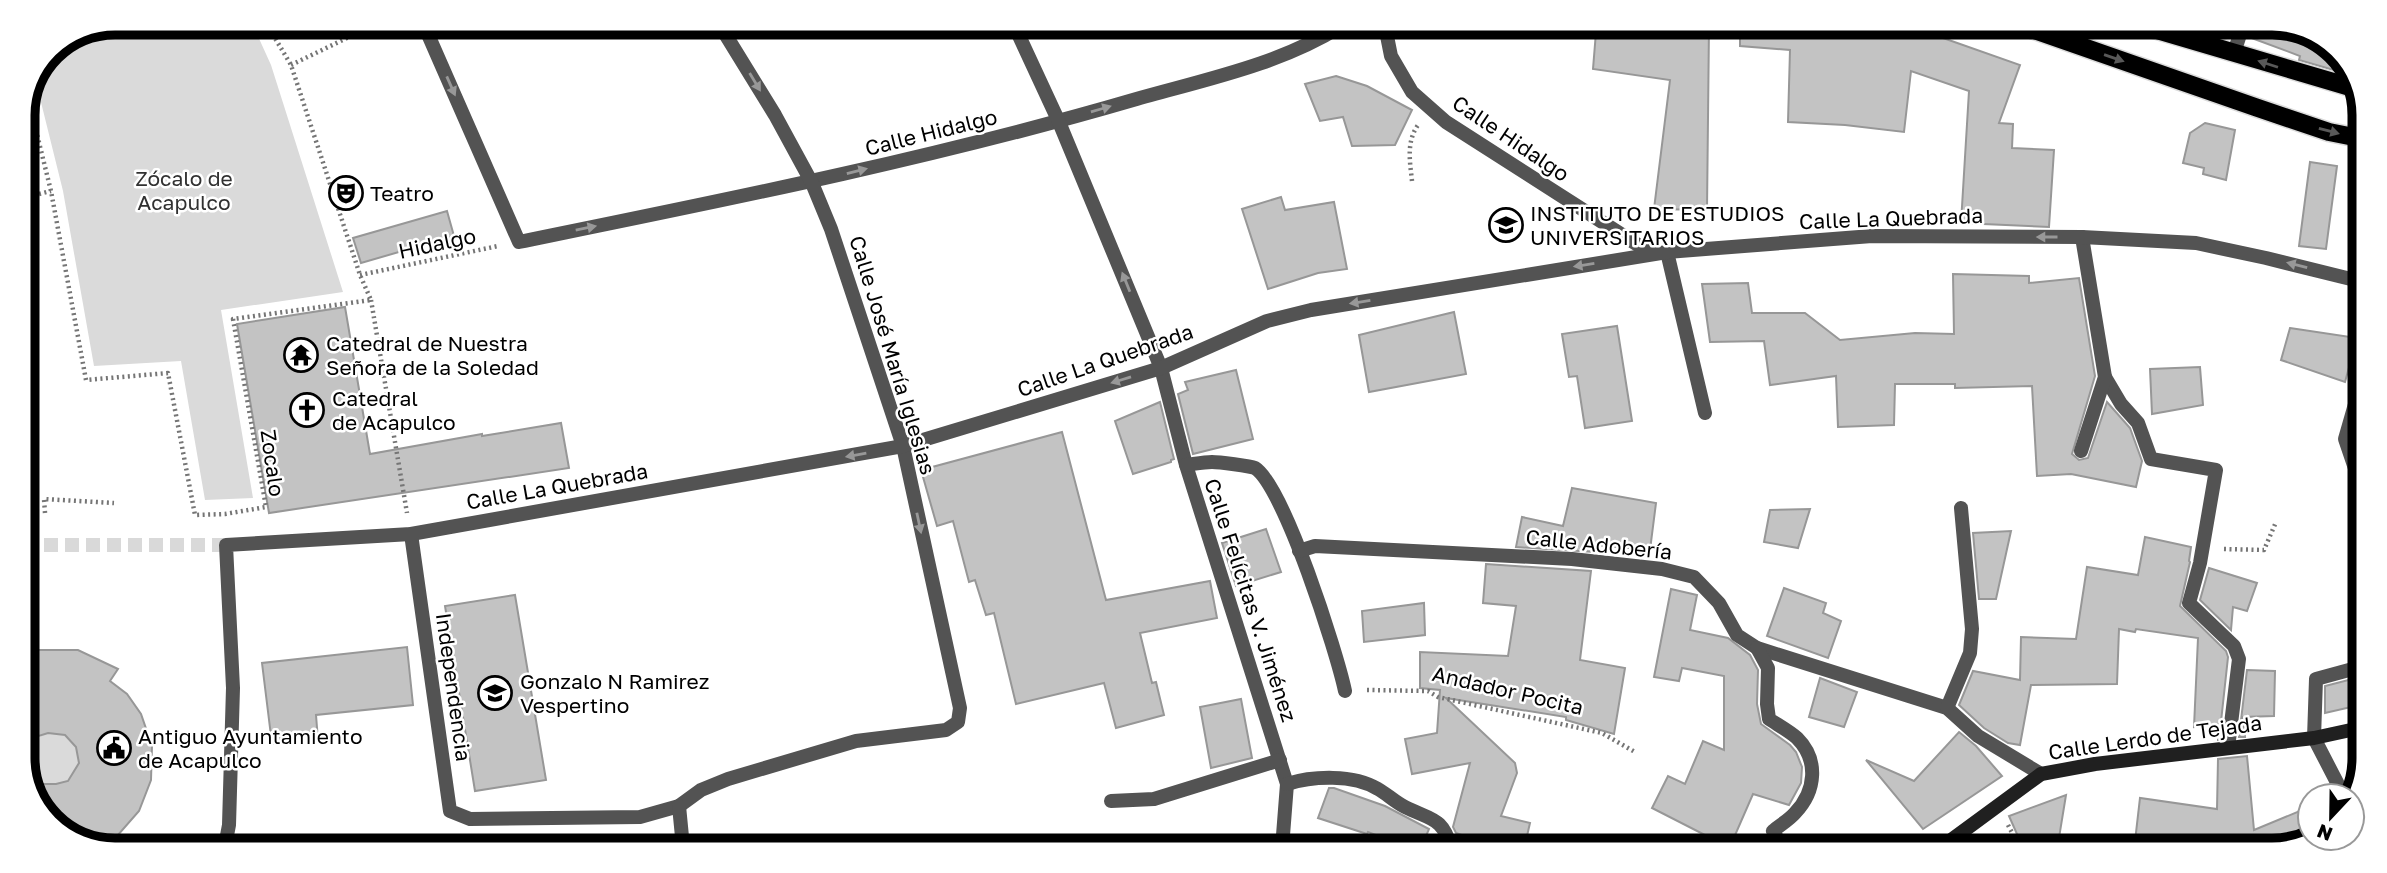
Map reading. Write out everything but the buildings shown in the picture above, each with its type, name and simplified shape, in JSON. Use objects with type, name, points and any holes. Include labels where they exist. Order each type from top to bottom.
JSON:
[{"type":"main road","points":[[2049,35],[2329,132],[2352,137]]},
{"type":"main road","points":[[2174,35],[2347,86]]},
{"type":"street","points":[[428,35],[519,242]]},
{"type":"street","name":"Calle José María Iglesias","points":[[679,806],[701,790],[728,779],[817,752],[856,741],[946,730],[958,722],[960,708],[903,446],[831,229],[812,183],[775,115],[726,35]]},
{"type":"street","name":"Calle Felícitas V. Jiménez","points":[[1019,35],[1059,122],[1161,368],[1186,466],[1287,784],[1283,838]]},
{"type":"street","name":"Calle Hidalgo","points":[[519,242],[812,183],[1059,122],[1276,58],[1327,35]]},
{"type":"street","name":"Calle Hidalgo","points":[[1387,35],[1391,57],[1412,92],[1446,122],[1652,254]]},
{"type":"street","points":[[2234,53],[2240,35]]},
{"type":"street","name":"Calle La Quebrada","points":[[227,838],[233,688],[226,545],[411,534],[903,446],[1161,368],[1266,321],[1311,310],[1667,252],[1872,236],[2082,237],[2196,243],[2352,279]]},
{"type":"street","points":[[2082,237],[2105,377],[2121,404],[2138,423],[2151,459],[2216,470],[2189,603],[2235,646],[2239,659],[2228,748]]},
{"type":"street","points":[[1667,252],[1705,413]]},
{"type":"street","points":[[2081,451],[2105,377]]},
{"type":"street","points":[[2352,415],[2345,439],[2352,460]]},
{"type":"street","points":[[1186,466],[1213,462],[1254,468],[1266,480],[1283,512],[1310,577],[1345,691]]},
{"type":"street","points":[[1947,708],[1970,653],[1972,629],[1961,508]]},
{"type":"street","name":"Independencia","points":[[411,534],[450,811],[470,819],[640,817],[679,806]]},
{"type":"street","name":"Calle Adobería","points":[[1299,551],[1315,546],[1572,559],[1662,569],[1694,577],[1719,603],[1737,635],[1757,648],[1947,708],[1978,736],[2041,774]]},
{"type":"street","points":[[1757,648],[1768,668],[1766,704],[1769,719],[1797,738],[1814,769],[1812,786],[1796,813],[1773,831],[1777,838]]},
{"type":"street","points":[[2337,782],[2314,738],[2316,679],[2352,669]]},
{"type":"street","name":"Calle Lerdo de Tejada","points":[[1953,838],[2041,774],[2095,764],[2314,738],[2352,730]]},
{"type":"street","points":[[1111,801],[1154,799],[1280,760]]},
{"type":"street","points":[[1287,784],[1308,778],[1344,779],[1375,787],[1402,806],[1442,825],[1448,838]]},
{"type":"street","points":[[679,806],[682,838]]},
{"type":"path","points":[[273,35],[290,65],[360,275],[371,300],[411,534]]},
{"type":"path","points":[[290,65],[353,35]]},
{"type":"path","points":[[1412,181],[1409,152],[1412,133],[1422,121]]},
{"type":"path","name":"Zocalo","points":[[35,126],[51,191],[86,380],[168,373],[195,515],[225,514],[266,507],[233,319],[371,300]]},
{"type":"path","points":[[35,195],[51,191]]},
{"type":"path","name":"Hidalgo","points":[[360,275],[519,242]]},
{"type":"path","points":[[45,513],[44,499],[114,503]]},
{"type":"path","points":[[2202,548],[2264,550],[2276,522]]},
{"type":"path","name":"Andador Pocita","points":[[1345,691],[1428,691],[1438,696],[1602,733],[1635,752]]},
{"type":"green space","name":"Zócalo de Acapulco","points":[[115,35],[257,35],[271,65],[343,292],[221,310],[253,498],[205,500],[181,361],[94,366],[63,191],[39,93],[49,71],[71,49],[85,41]]},
{"type":"green space","points":[[53,733],[63,735],[77,749],[77,769],[71,777],[63,783],[53,785],[39,780],[35,763],[35,741],[43,735]]},
{"type":"tunnel","points":[[35,545],[226,545]]},
{"type":"place","name":"Teatro","points":[[346,193]]},
{"type":"place","name":"INSTITUTO DE ESTUDIOS UNIVERSITARIOS","points":[[1506,225]]},
{"type":"place","name":"Catedral de Nuestra Señora de la Soledad","points":[[301,355]]},
{"type":"place","name":"Catedral de Acapulco","points":[[307,410]]},
{"type":"place","name":"Gonzalo N Ramirez Vespertino","points":[[495,693]]},
{"type":"place","name":"Antiguo Ayuntamiento de Acapulco","points":[[114,748]]}]
